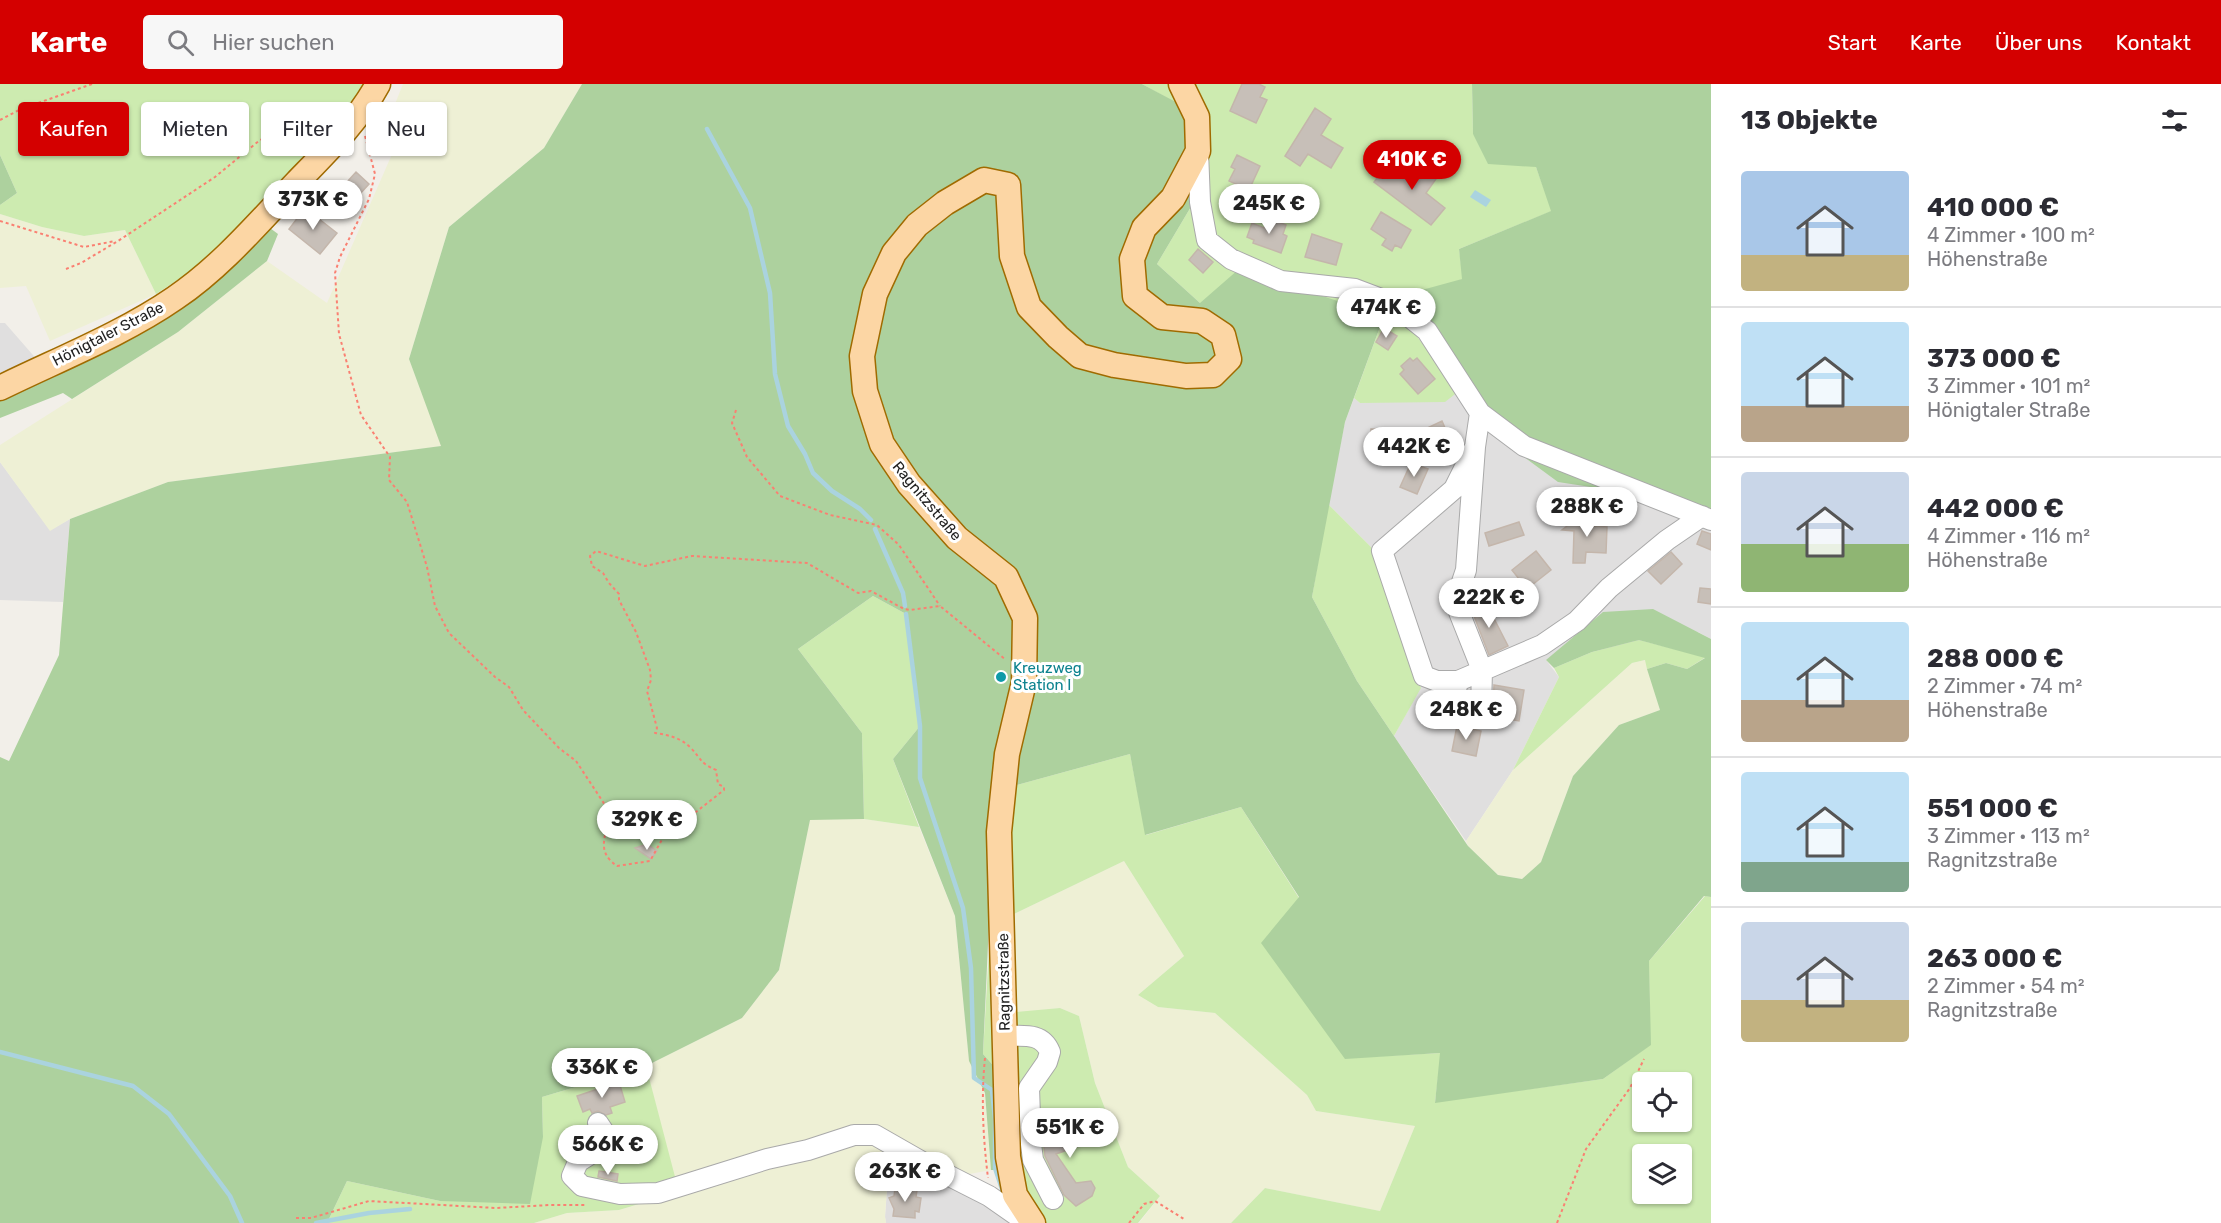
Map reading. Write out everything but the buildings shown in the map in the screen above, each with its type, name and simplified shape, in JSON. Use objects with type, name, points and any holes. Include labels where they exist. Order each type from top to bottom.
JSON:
[{"type":"main road","name":"Hönigtaler Straße","points":[[0,388],[144,317],[197,281],[260,221],[337,140],[378,84]]},
{"type":"main road","points":[[1181,84],[1197,117],[1198,151]]},
{"type":"main road","name":"Ragnitzstraße","points":[[1032,1223],[1015,1195],[1008,1157],[999,832],[1007,754],[1024,682],[1025,618],[1006,577],[957,538],[909,484],[882,444],[865,391],[862,356],[875,294],[894,253],[917,225],[945,203],[984,180],[1008,185],[1012,256],[1029,307],[1080,356],[1114,365],[1186,376],[1213,375],[1229,359],[1223,335],[1202,321],[1162,317],[1135,296],[1132,259],[1144,228],[1173,198],[1198,151]]},
{"type":"street","points":[[1198,151],[1200,202],[1207,240],[1231,260],[1281,281],[1355,289],[1392,303],[1427,331],[1480,413],[1524,446],[1707,518]]},
{"type":"street","points":[[1480,413],[1475,447],[1466,570],[1457,597],[1459,612],[1482,670],[1481,709]]},
{"type":"street","points":[[1475,447],[1454,489],[1382,551],[1424,676],[1437,681],[1458,681],[1542,645],[1577,621],[1609,588],[1667,540],[1707,518]]},
{"type":"street","points":[[1452,714],[1458,681]]},
{"type":"street","points":[[1005,1036],[1032,1036],[1041,1039],[1050,1052],[1047,1062],[1029,1088],[1030,1132],[1034,1160],[1053,1199]]},
{"type":"street","points":[[598,1122],[608,1138],[605,1145],[578,1162],[572,1176],[582,1186],[620,1194],[658,1193],[854,1135],[875,1135],[989,1196],[1019,1217],[1032,1223]]},
{"type":"path","points":[[0,120],[21,109],[92,84]]},
{"type":"path","points":[[66,269],[81,263],[118,241],[215,177],[261,140],[316,120],[348,100]]},
{"type":"path","points":[[365,134],[375,174],[369,199],[349,236],[335,273],[339,334],[361,416],[390,457],[389,480],[406,502],[427,567],[435,606],[449,633],[495,677],[509,687],[523,710],[559,748],[576,761],[609,811],[604,851],[606,858],[617,866],[650,861],[664,836],[683,826],[687,819],[724,790],[724,787],[718,784],[716,770],[699,761],[690,748],[673,736],[655,733],[657,728],[647,691],[651,680],[650,670],[636,632],[619,600],[619,594],[609,584],[603,573],[592,566],[590,556],[596,551],[645,566],[692,556],[807,563],[858,593],[871,591],[904,609],[940,606]]},
{"type":"path","points":[[0,221],[84,247],[118,241]]},
{"type":"path","points":[[736,410],[732,423],[747,457],[780,496],[830,515],[877,525],[899,545],[940,606],[1007,661]]},
{"type":"path","points":[[1557,1223],[1586,1149],[1630,1088],[1644,1059]]},
{"type":"path","points":[[983,1079],[983,1134],[989,1196]]},
{"type":"path","points":[[296,1218],[311,1218],[369,1201],[496,1208],[549,1204],[593,1205]]},
{"type":"path","points":[[1130,1223],[1144,1204],[1155,1201],[1184,1219]]},
{"type":"shaded area","points":[[0,323],[5,323],[39,362],[0,381]]},
{"type":"shaded area","points":[[1459,391],[1676,500],[1711,513],[1711,639],[1698,632],[1546,660],[1559,677],[1513,770],[1466,841],[1394,736],[1421,687],[1371,547],[1328,504],[1345,422],[1354,398],[1360,403]]},
{"type":"shaded area","points":[[0,462],[50,530],[70,519],[63,602],[0,600]]},
{"type":"shaded area","points":[[890,1148],[1019,1223],[886,1223]]},
{"type":"green space","points":[[0,84],[369,84],[354,102],[261,102],[261,156],[309,156],[193,270],[156,294],[125,230],[84,236],[42,227],[0,214],[0,205],[17,193],[0,155]]},
{"type":"green space","points":[[403,84],[582,84],[544,148],[449,227],[409,359],[442,446],[168,482],[70,519],[50,531],[0,462],[0,445],[178,332],[267,261],[327,303],[391,156],[447,156],[447,102],[396,102]]},
{"type":"green space","points":[[582,84],[1142,84],[1187,108],[1192,205],[1157,264],[1200,303],[1239,269],[1384,316],[1345,422],[1312,597],[1357,681],[1468,846],[1498,875],[1522,879],[1541,862],[1573,776],[1619,725],[1660,710],[1647,669],[1666,663],[1687,669],[1705,658],[1639,640],[1592,652],[1554,668],[1546,660],[1603,612],[1653,609],[1711,639],[1711,897],[1704,896],[1649,961],[1651,1045],[1603,1079],[1435,1103],[1440,1053],[1345,1059],[1261,943],[1299,897],[1241,807],[1145,835],[1130,754],[995,791],[983,1054],[999,1072],[1000,1170],[991,1170],[985,1093],[969,1061],[955,916],[893,759],[920,726],[906,614],[873,596],[798,649],[862,733],[864,819],[810,820],[779,970],[742,1018],[646,1066],[542,1097],[543,1137],[530,1204],[440,1201],[347,1181],[327,1223],[0,1223],[0,757],[9,761],[59,655],[70,519],[168,482],[441,446],[409,359],[449,227],[544,148]]},
{"type":"green space","points":[[1142,84],[1472,84],[1473,134],[1536,167],[1552,211],[1459,249],[1463,279],[1392,304],[1459,391],[1445,402],[1360,403],[1354,398],[1384,316],[1200,303],[1157,264],[1192,205],[1187,109]]},
{"type":"green space","points":[[1472,84],[1711,84],[1711,513],[1676,500],[1558,482],[1493,434],[1389,299],[1462,279],[1459,249],[1551,211],[1536,167],[1488,164],[1473,134]]},
{"type":"green space","points":[[0,155],[17,193],[0,205]]},
{"type":"green space","points":[[0,214],[42,227],[84,236],[125,230],[156,294],[50,341],[26,286],[0,288]]},
{"type":"green space","points":[[270,228],[278,234],[267,261],[178,332],[72,399],[63,393],[0,418],[0,401],[100,354],[176,313],[230,269]]},
{"type":"green space","points":[[1328,504],[1371,547],[1421,688],[1394,736],[1357,681],[1312,597]]},
{"type":"green space","points":[[873,596],[906,614],[920,726],[893,759],[919,827],[864,819],[862,733],[798,649]]},
{"type":"green space","points":[[1639,640],[1706,657],[1687,669],[1666,663],[1647,669],[1645,660],[1632,663],[1513,770],[1559,677],[1554,668],[1592,652]]},
{"type":"green space","points":[[1646,660],[1660,710],[1619,725],[1573,776],[1541,862],[1522,879],[1498,875],[1468,846],[1466,841],[1513,770],[1632,663]]},
{"type":"green space","points":[[1130,754],[1146,835],[1241,807],[1299,898],[1345,1058],[1441,1053],[1435,1102],[1603,1079],[1650,1045],[1649,961],[1705,896],[1711,897],[1711,1223],[1231,1223],[1265,1188],[1380,1211],[1415,1126],[1316,1111],[1307,1095],[1215,1013],[1158,1007],[1138,995],[1184,956],[1124,861],[1014,914],[1016,1012],[1060,1008],[1079,1016],[1095,1083],[1128,1167],[1160,1196],[1138,1223],[1033,1223],[999,1072],[983,1054],[995,791]]},
{"type":"green space","points":[[810,819],[864,819],[919,827],[955,916],[969,1061],[985,1093],[991,1170],[964,1175],[890,1148],[886,1223],[534,1223],[567,1213],[619,1210],[678,1193],[646,1066],[742,1018],[779,970]]},
{"type":"green space","points":[[1124,861],[1184,956],[1138,995],[1158,1007],[1215,1013],[1307,1095],[1316,1111],[1415,1126],[1380,1211],[1265,1188],[1231,1223],[1139,1223],[1160,1196],[1128,1167],[1095,1083],[1079,1016],[1060,1008],[1016,1013],[1014,914]]},
{"type":"green space","points":[[646,1066],[679,1192],[619,1210],[567,1213],[534,1223],[327,1223],[347,1181],[440,1201],[543,1137],[542,1097]]},
{"type":"water","points":[[1475,190],[1491,200],[1486,207],[1470,197]]},
{"type":"waterway","points":[[707,129],[750,208],[770,293],[775,374],[788,426],[805,454],[813,473],[832,491],[860,509],[871,520]]},
{"type":"waterway","points":[[875,529],[903,593],[905,606]]},
{"type":"waterway","points":[[906,614],[920,726],[920,778],[963,908],[971,968],[974,1078],[992,1090],[995,1119],[995,1168],[1003,1192]]},
{"type":"waterway","points":[[0,1052],[133,1086],[169,1114],[230,1196],[242,1223]]},
{"type":"waterway","points":[[316,1223],[369,1213],[410,1209]]},
{"type":"place","name":"Kreuzweg Station I","points":[[1001,677]]}]
